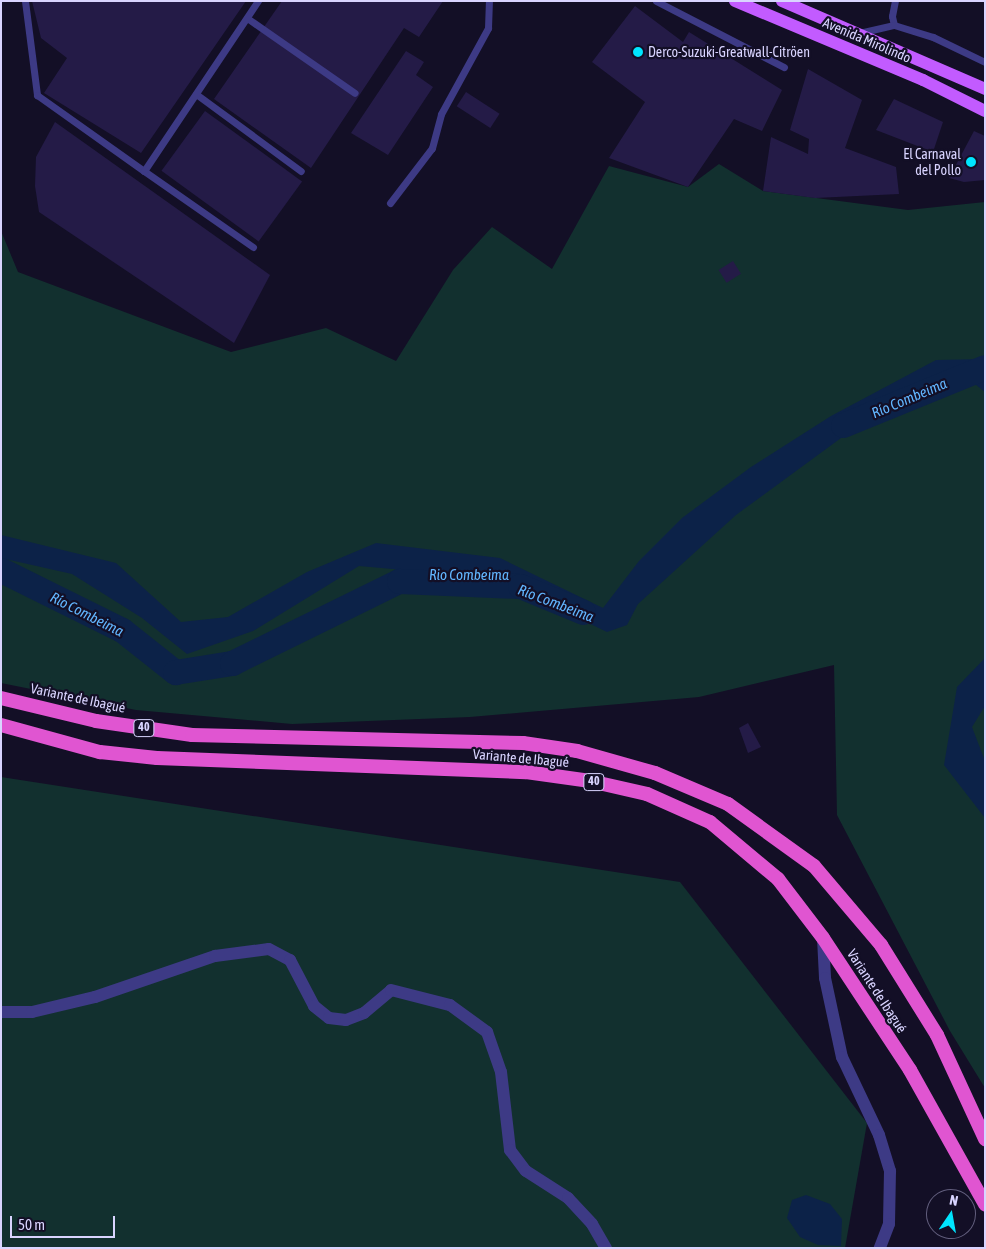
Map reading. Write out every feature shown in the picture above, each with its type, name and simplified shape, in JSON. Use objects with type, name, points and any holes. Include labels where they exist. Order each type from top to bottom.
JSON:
[{"type":"highway","name":"Variante de Ibagué","points":[[1,698],[96,721],[192,735],[523,743],[577,751],[655,773],[728,804],[814,866],[880,945],[937,1036],[985,1139]]},
{"type":"highway","name":"Variante de Ibagué","points":[[1,725],[100,752],[157,758],[526,772],[590,781],[647,794],[710,822],[778,880],[823,938],[910,1070],[985,1204]]},
{"type":"main road","name":"Avenida Mirolindo","points":[[735,1],[924,80],[985,111]]},
{"type":"main road","name":"Avenida Mirolindo","points":[[782,1],[802,5],[985,90]]},
{"type":"street","points":[[823,938],[825,978],[842,1058],[879,1135],[890,1171],[889,1224],[880,1248]]},
{"type":"street","points":[[1,1012],[32,1012],[94,998],[215,956],[269,949],[290,960],[314,1006],[329,1018],[346,1020],[364,1012],[391,990],[450,1005],[487,1032],[501,1072],[510,1150],[526,1171],[568,1198],[592,1224],[606,1248]]},
{"type":"lane","points":[[25,1],[37,95],[253,247]]},
{"type":"lane","points":[[144,171],[258,1]]},
{"type":"lane","points":[[390,203],[432,148],[441,114],[488,28],[489,1]]},
{"type":"lane","points":[[656,1],[784,67]]},
{"type":"lane","points":[[894,25],[892,16],[895,1]]},
{"type":"lane","points":[[247,18],[355,93]]},
{"type":"lane","points":[[859,33],[894,25],[933,37],[985,62]]},
{"type":"lane","points":[[196,94],[301,171]]},
{"type":"green space","points":[[719,164],[763,191],[908,210],[985,202],[985,1088],[950,1031],[837,815],[834,665],[699,697],[470,717],[292,724],[136,710],[1,683],[1,231],[18,272],[231,352],[326,328],[396,361],[453,270],[492,227],[552,269],[609,166],[688,187]]},
{"type":"green space","points":[[1,777],[680,882],[867,1123],[845,1248],[1,1248]]},
{"type":"water","name":"Rio Combeima","points":[[985,359],[985,392],[971,381],[901,394],[736,515],[638,604],[627,625],[607,632],[576,617],[537,589],[465,596],[426,572],[359,566],[253,631],[187,654],[142,618],[72,574],[1,558],[1,535],[116,563],[181,622],[228,617],[307,572],[376,543],[500,558],[603,608],[639,561],[682,518],[751,467],[831,416],[936,360]]},
{"type":"water","points":[[985,658],[985,706],[972,727],[985,761],[985,818],[944,765],[957,687]]},
{"type":"water","points":[[806,1195],[830,1204],[842,1219],[841,1246],[818,1245],[800,1237],[787,1218],[792,1200]]},
{"type":"building","points":[[32,1],[246,1],[141,153],[44,93],[67,58],[41,38]]},
{"type":"building","points":[[282,1],[443,1],[419,37],[404,28],[311,168],[214,99]]},
{"type":"building","points":[[635,6],[683,42],[689,32],[782,90],[762,131],[734,119],[688,187],[609,158],[645,102],[592,62]]},
{"type":"building","points":[[406,51],[424,62],[416,75],[433,87],[388,155],[351,133]]},
{"type":"building","points":[[808,69],[862,100],[845,148],[896,167],[899,194],[815,198],[763,191],[771,137],[808,154],[809,139],[790,130]]},
{"type":"building","points":[[466,92],[500,114],[490,128],[457,106]]},
{"type":"building","points":[[894,99],[943,122],[933,152],[876,130]]},
{"type":"building","points":[[205,111],[302,182],[259,241],[162,171]]},
{"type":"building","points":[[55,122],[270,275],[234,343],[39,212],[35,186],[36,157]]},
{"type":"building","name":"El Carnaval del Pollo","points":[[974,131],[985,136],[985,180],[964,182],[949,178]]},
{"type":"building","points":[[733,261],[741,274],[727,283],[719,270]]},
{"type":"building","points":[[748,723],[761,747],[748,753],[739,728]]},
{"type":"waterway","name":"Río Combeima","points":[[843,425],[985,367]]},
{"type":"waterway","name":"Río Combeima","points":[[1,570],[122,630],[175,672],[232,663],[399,581],[520,586],[583,612]]},
{"type":"place","name":"Derco-Suzuki-Greatwall-Citröen","points":[[638,52]]},
{"type":"place","name":"El Carnaval del Pollo","points":[[971,162]]}]
